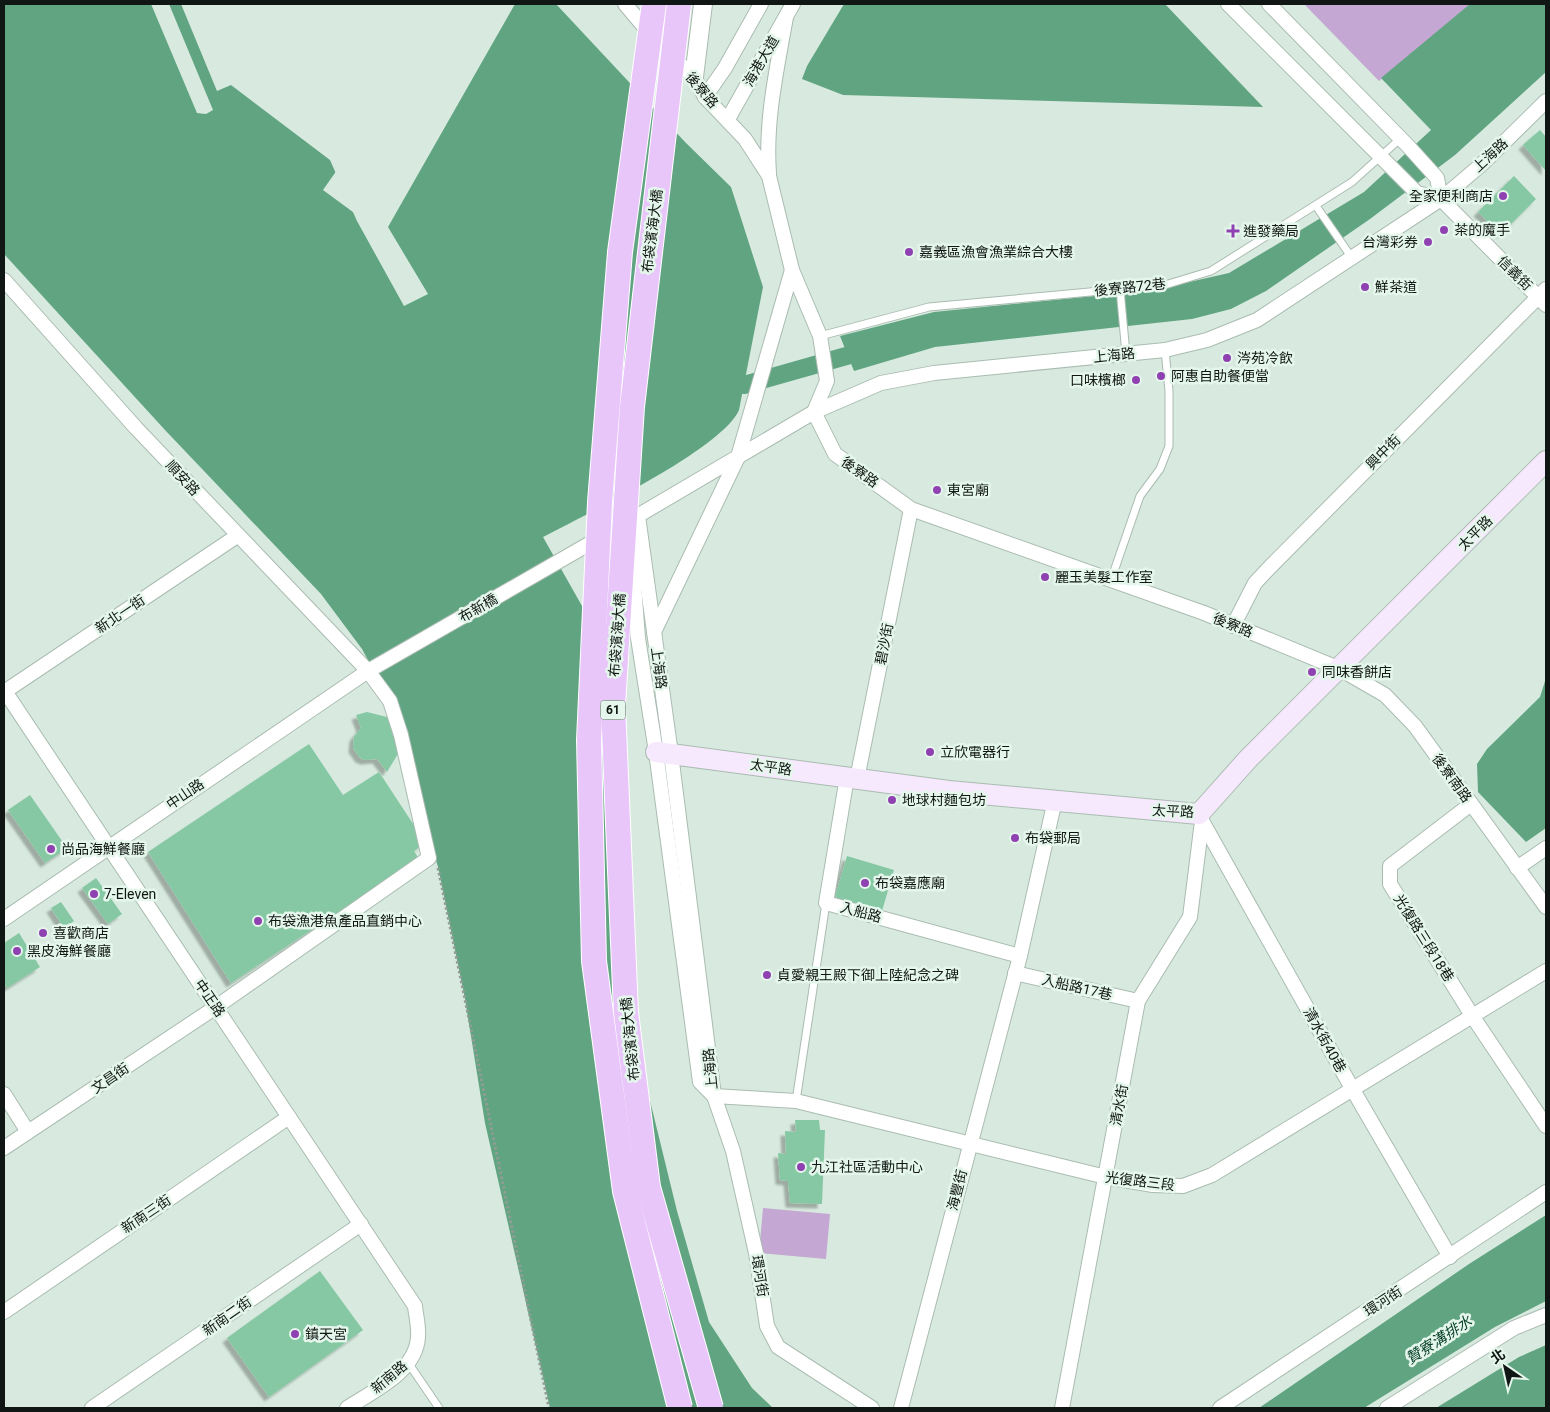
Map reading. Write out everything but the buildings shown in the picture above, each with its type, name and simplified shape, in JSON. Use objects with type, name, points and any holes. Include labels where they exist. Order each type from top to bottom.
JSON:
[{"type":"highway","name":"布袋濱海大橋","points":[[654,4],[620,252],[600,502],[589,740],[594,961],[625,1191],[680,1408]]},
{"type":"highway","name":"布袋濱海大橋","points":[[679,4],[632,407],[613,705],[626,1013],[648,1187],[712,1408]]},
{"type":"main road","name":"太平路","points":[[664,753],[949,791],[1055,800],[1201,818],[1248,759],[1546,461]]},
{"type":"street","name":"後寮路","points":[[625,4],[660,46],[694,77],[705,96],[745,139],[769,176],[792,270],[820,336],[827,381],[814,412],[835,454],[911,509],[1112,580],[1340,669]]},
{"type":"street","points":[[694,77],[703,4]]},
{"type":"street","name":"海港大道","points":[[705,96],[725,68],[761,4]]},
{"type":"street","name":"海港大道","points":[[728,119],[793,4]]},
{"type":"street","points":[[1228,4],[1418,194],[1441,199],[1436,178],[1405,143],[1269,4]]},
{"type":"street","points":[[769,176],[768,154],[772,95],[786,17]]},
{"type":"street","name":"上海路","points":[[588,546],[814,412],[881,382],[934,373],[1164,350],[1207,340],[1257,320],[1441,199],[1482,164],[1546,101]]},
{"type":"street","name":"信義街","points":[[1441,199],[1544,297]]},
{"type":"street","points":[[654,632],[738,457],[792,270]]},
{"type":"street","name":"順安路","points":[[4,280],[136,428],[237,536],[368,671],[390,701],[400,735],[429,858]]},
{"type":"street","name":"興中街","points":[[1233,626],[1255,583],[1270,567],[1544,297]]},
{"type":"street","name":"碧沙街","points":[[852,778],[911,509]]},
{"type":"street","name":"上海路","points":[[638,516],[654,632],[664,753],[714,1096]]},
{"type":"street","name":"上海路","points":[[638,516],[632,539],[634,597],[638,638],[664,753]]},
{"type":"street","name":"新北一街","points":[[4,691],[237,536]]},
{"type":"street","name":"布新橋","points":[[368,671],[588,546]]},
{"type":"street","name":"後寮南路","points":[[1340,669],[1385,695],[1409,720],[1546,906]]},
{"type":"street","name":"中山路","points":[[4,919],[368,671]]},
{"type":"street","name":"中正路","points":[[4,691],[415,1306]]},
{"type":"street","name":"入船路","points":[[852,778],[826,902],[1020,956]]},
{"type":"street","points":[[1015,973],[1055,800]]},
{"type":"street","name":"光復路三段18巷","points":[[1470,804],[1390,866],[1390,884],[1474,1017]]},
{"type":"street","name":"清水街","points":[[1062,1408],[1138,1001],[1190,917],[1201,818]]},
{"type":"street","name":"清水街40巷","points":[[1201,818],[1353,1090],[1450,1257]]},
{"type":"street","points":[[1517,868],[1546,848]]},
{"type":"street","name":"文昌街","points":[[4,1148],[216,1007],[429,858]]},
{"type":"street","name":"光復路三段","points":[[714,1096],[796,1101],[1106,1178],[1154,1185],[1183,1186],[1212,1175],[1546,972]]},
{"type":"street","name":"入船路17巷","points":[[1015,973],[1138,1001]]},
{"type":"street","name":"海豐街","points":[[901,1408],[1015,973]]},
{"type":"street","points":[[1474,1017],[1546,1126]]},
{"type":"street","points":[[4,1094],[28,1132]]},
{"type":"street","name":"環河街","points":[[714,1096],[733,1151],[756,1253],[767,1326],[778,1347],[872,1408]]},
{"type":"street","name":"新南三街","points":[[4,1312],[289,1117]]},
{"type":"street","name":"環河街","points":[[1220,1408],[1546,1192]]},
{"type":"street","name":"新南二街","points":[[92,1408],[361,1224]]},
{"type":"street","name":"新南路","points":[[347,1408],[381,1386],[409,1364],[418,1338],[415,1306]]},
{"type":"street","points":[[1387,1408],[1514,1328],[1546,1315]]},
{"type":"lane","name":"後寮路72巷","points":[[820,336],[851,326],[929,308],[1165,285],[1211,271],[1386,160],[1405,143]]},
{"type":"lane","points":[[1316,206],[1352,258]]},
{"type":"lane","points":[[1120,289],[1126,354]]},
{"type":"lane","points":[[1112,580],[1140,496],[1160,469],[1169,446],[1169,391],[1164,350]]},
{"type":"lane","points":[[796,1101],[826,902]]},
{"type":"lane","points":[[409,1364],[439,1408]]},
{"type":"path","points":[[429,858],[438,867],[549,1408]]},
{"type":"shaded area","points":[[1304,4],[1471,4],[1379,81]]},
{"type":"shaded area","points":[[763,1208],[830,1214],[826,1259],[759,1253]]},
{"type":"water","points":[[4,4],[181,4],[217,91],[231,85],[330,160],[357,221],[404,306],[428,294],[388,227],[515,4],[556,4],[685,142],[731,187],[763,287],[739,410],[727,426],[681,462],[543,537],[599,636],[643,1072],[677,1211],[709,1322],[752,1388],[773,1408],[550,1408],[485,1123],[465,999],[438,867],[390,701],[362,649],[321,594],[165,430],[4,254]]},
{"type":"water","points":[[844,4],[1165,4],[1263,107],[843,95],[802,79],[807,66]]},
{"type":"water","points":[[1470,4],[1546,4],[1546,72],[1455,155],[1370,219],[1266,291],[1231,309],[1192,319],[935,347],[854,371],[840,336],[934,312],[1154,290],[1229,273],[1364,192],[1431,130],[1381,78]]},
{"type":"water","points":[[1546,678],[1546,828],[1526,842],[1478,792],[1477,764],[1487,749],[1540,697]]},
{"type":"water","name":"贊寮溝排水","points":[[1546,1215],[1546,1301],[1495,1327],[1364,1408],[1259,1408],[1469,1264]]},
{"type":"water","points":[[1546,1345],[1546,1408],[1436,1408],[1519,1357]]},
{"type":"pier","points":[[151,4],[169,4],[213,110],[206,114],[197,113]]},
{"type":"pier","points":[[337,170],[357,215],[323,190]]},
{"type":"waterway","points":[[744,385],[871,349]]},
{"type":"place","name":"全家便利商店","points":[[1503,196]]},
{"type":"place","name":"茶的魔手","points":[[1444,230]]},
{"type":"place","name":"進發藥局","points":[[1233,231]]},
{"type":"place","name":"台灣彩券","points":[[1428,242]]},
{"type":"place","name":"嘉義區漁會漁業綜合大樓","points":[[909,252]]},
{"type":"place","name":"鮮茶道","points":[[1365,287]]},
{"type":"place","name":"涔苑冷飲","points":[[1227,358]]},
{"type":"place","name":"阿惠自助餐便當","points":[[1161,376]]},
{"type":"place","name":"口味檳榔","points":[[1136,380]]},
{"type":"place","name":"東宮廟","points":[[937,490]]},
{"type":"place","name":"麗玉美髮工作室","points":[[1045,577]]},
{"type":"place","name":"同味香餅店","points":[[1312,672]]},
{"type":"place","name":"立欣電器行","points":[[930,752]]},
{"type":"place","name":"地球村麵包坊","points":[[892,800]]},
{"type":"place","name":"布袋郵局","points":[[1015,838]]},
{"type":"place","name":"尚品海鮮餐廳","points":[[51,849]]},
{"type":"place","name":"布袋嘉應廟","points":[[865,883]]},
{"type":"place","name":"7-Eleven","points":[[94,894]]},
{"type":"place","name":"布袋漁港魚產品直銷中心","points":[[258,921]]},
{"type":"place","name":"喜歡商店","points":[[43,933]]},
{"type":"place","name":"黑皮海鮮餐廳","points":[[17,951]]},
{"type":"place","name":"貞愛親王殿下御上陸紀念之碑","points":[[767,975]]},
{"type":"place","name":"九江社區活動中心","points":[[801,1167]]},
{"type":"place","name":"鎮天宮","points":[[295,1334]]}]
